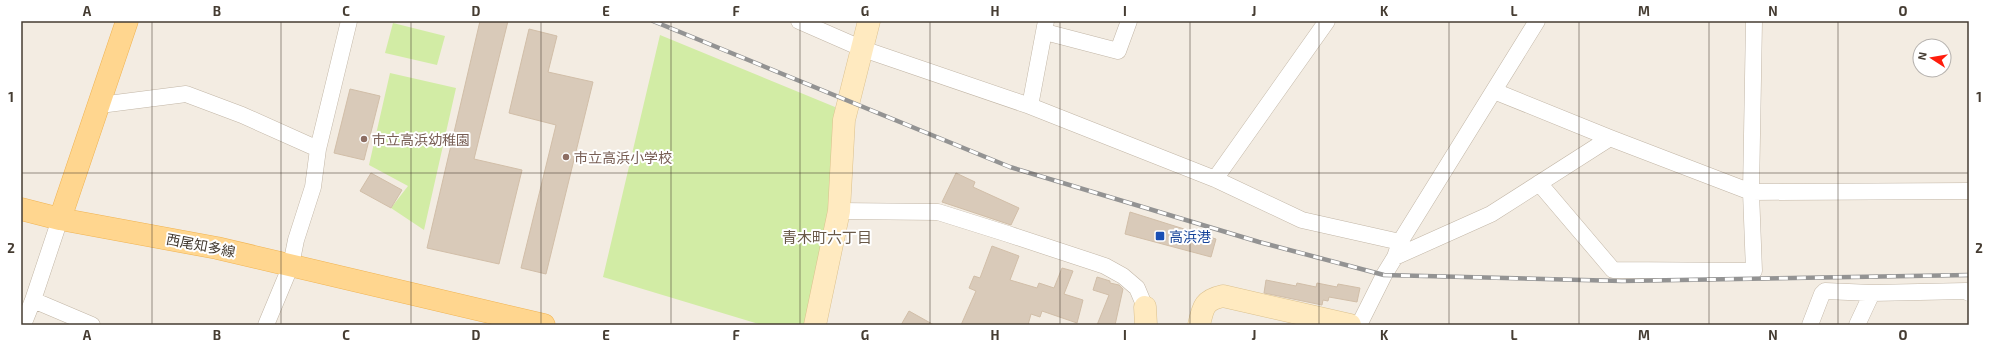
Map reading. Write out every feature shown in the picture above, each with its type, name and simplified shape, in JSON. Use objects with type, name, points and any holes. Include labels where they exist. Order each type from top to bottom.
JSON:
[{"type":"main road","points":[[60,219],[100,105],[127,21]]},
{"type":"main road","name":"西尾知多線","points":[[21,209],[60,219],[217,248],[544,325]]},
{"type":"street","points":[[266,325],[290,265],[296,240],[313,187],[318,149],[349,21]]},
{"type":"street","points":[[799,21],[863,49],[1030,106],[1215,179],[1302,220],[1400,242]]},
{"type":"street","points":[[815,325],[839,211],[844,120],[869,21]]},
{"type":"street","points":[[1030,106],[1045,27],[1118,51],[1129,21]]},
{"type":"street","points":[[1215,179],[1326,21]]},
{"type":"street","points":[[1359,325],[1384,275],[1395,257],[1400,242],[1538,21]]},
{"type":"street","points":[[1539,183],[1613,270],[1754,271],[1751,192],[1754,21]]},
{"type":"street","points":[[1494,91],[1610,138],[1751,192],[1969,191]]},
{"type":"street","points":[[100,105],[186,94],[242,115],[318,149]]},
{"type":"street","points":[[1395,257],[1491,214],[1610,138]]},
{"type":"street","points":[[839,211],[938,212],[1105,266],[1123,276],[1137,288],[1145,316]]},
{"type":"street","points":[[23,325],[33,300],[60,219]]},
{"type":"street","points":[[1810,325],[1822,294],[1825,291],[1872,293],[1966,291],[1969,293]]},
{"type":"street","points":[[1857,325],[1872,293]]},
{"type":"street","points":[[1199,325],[1203,308],[1211,298],[1223,296],[1350,325]]},
{"type":"street","points":[[33,300],[92,325]]},
{"type":"green space","points":[[393,23],[445,36],[437,65],[385,53]]},
{"type":"green space","points":[[660,35],[835,107],[832,204],[806,325],[762,325],[603,277]]},
{"type":"green space","points":[[390,73],[456,88],[424,230],[391,208],[408,186],[369,165]]},
{"type":"building","points":[[480,21],[508,21],[474,159],[522,170],[499,264],[427,248]]},
{"type":"building","points":[[529,29],[557,36],[548,72],[593,82],[546,274],[521,268],[556,125],[509,113]]},
{"type":"building","points":[[350,89],[380,96],[364,160],[334,153]]},
{"type":"building","points":[[371,173],[402,190],[391,208],[360,191]]},
{"type":"building","points":[[956,173],[975,182],[973,187],[1019,208],[1011,225],[942,202]]},
{"type":"building","points":[[1130,212],[1216,239],[1211,257],[1125,234]]},
{"type":"building","points":[[992,246],[1019,256],[1010,280],[1037,288],[1039,283],[1054,288],[1062,268],[1073,271],[1064,294],[1083,300],[1077,323],[1042,311],[1040,317],[1031,314],[1028,325],[961,325],[976,291],[969,288],[974,276],[980,278]]},
{"type":"building","points":[[1097,277],[1119,285],[1123,289],[1115,325],[1097,325],[1109,295],[1093,290]]},
{"type":"building","points":[[1266,280],[1296,286],[1297,283],[1316,287],[1317,283],[1337,287],[1338,284],[1360,288],[1357,302],[1329,297],[1328,301],[1323,300],[1322,305],[1264,293]]},
{"type":"building","points":[[909,311],[934,325],[901,325]]},
{"type":"railway","points":[[653,21],[1010,167],[1259,242],[1384,275],[1622,281],[1969,275]]},
{"type":"place","name":"市立高浜幼稚園","points":[[364,139]]},
{"type":"place","name":"市立高浜小学校","points":[[566,157]]},
{"type":"place","name":"高浜港","points":[[1160,236]]},
{"type":"district","name":"青木町六丁目","points":[[827,237]]}]
